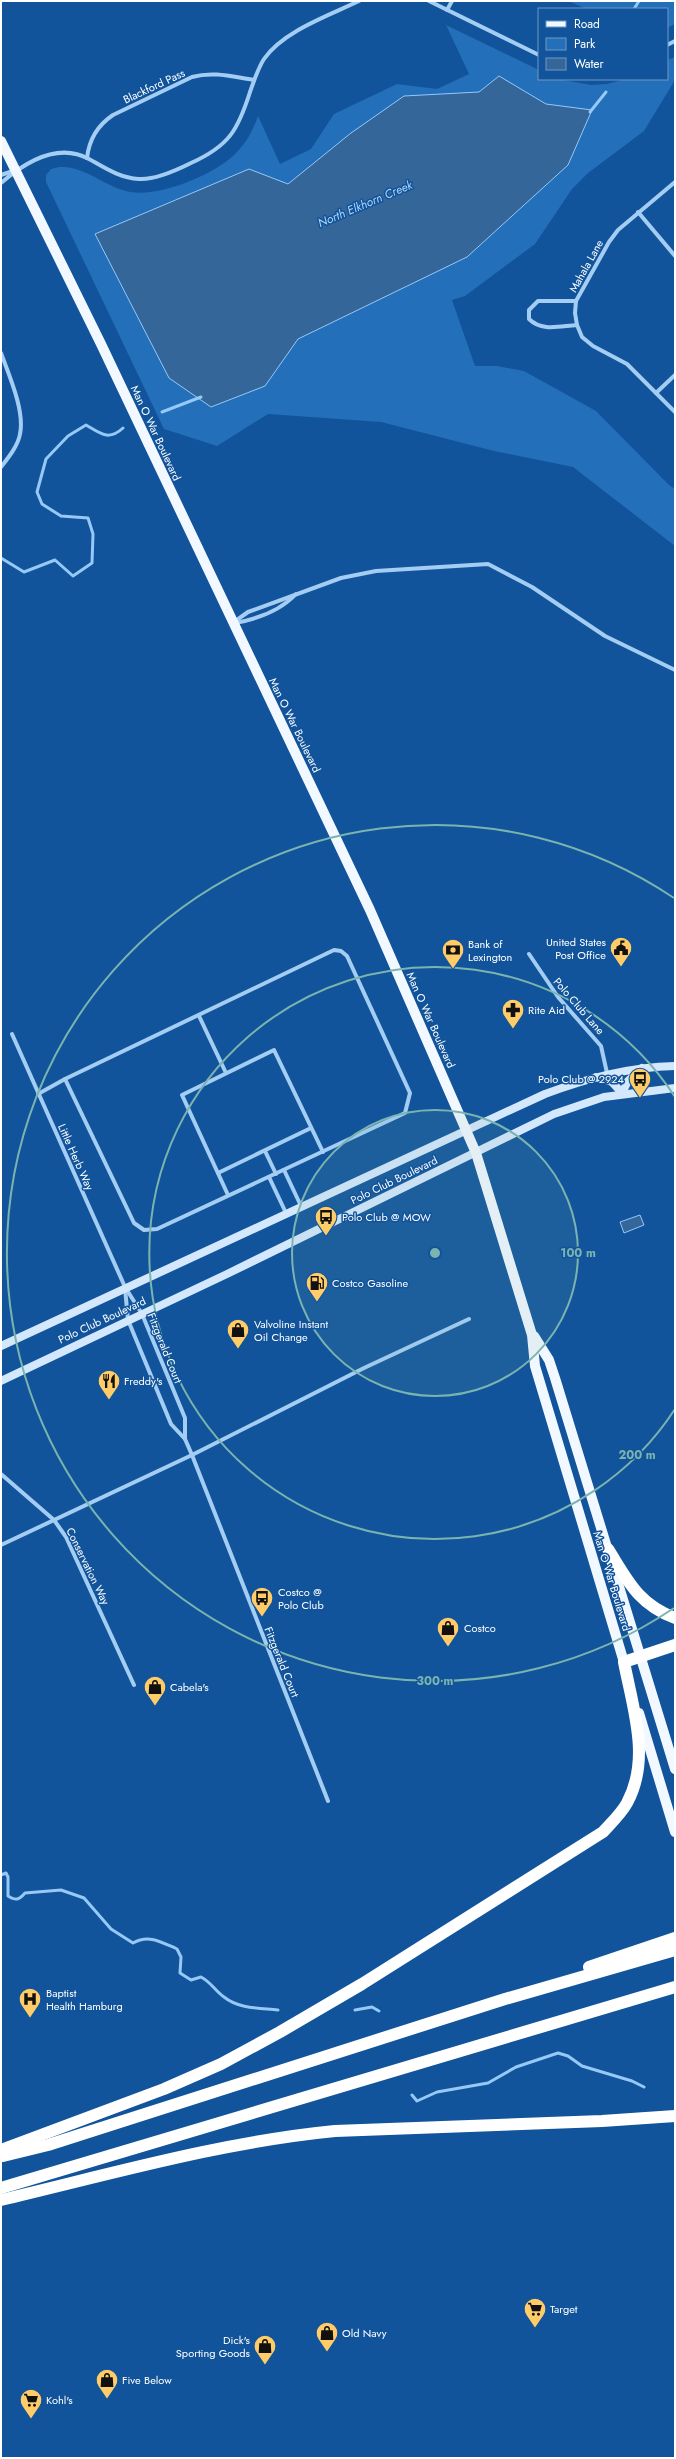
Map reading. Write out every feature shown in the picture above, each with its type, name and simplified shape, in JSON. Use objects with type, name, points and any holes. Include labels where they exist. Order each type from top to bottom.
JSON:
[{"type":"highway","points":[[608,1549],[623,1576],[647,1604],[675,1618]]},
{"type":"highway","points":[[1,2150],[164,2089],[221,2064],[274,2036],[362,1984],[603,1832],[626,1804],[639,1769],[639,1738],[624,1662],[675,1645]]},
{"type":"highway","points":[[505,1999],[633,1951],[675,1938]]},
{"type":"highway","points":[[1,2157],[48,2145],[505,1999],[675,1950]]},
{"type":"highway","points":[[1,2188],[675,1986]]},
{"type":"highway","points":[[1,2200],[189,2155],[294,2135],[335,2130],[675,2118]]},
{"type":"main road","name":"Man O War Boulevard","points":[[1,141],[101,344],[232,624],[367,902],[467,1130],[476,1153],[532,1335],[535,1366],[675,1832]]},
{"type":"main road","name":"Man O War Boulevard","points":[[532,1335],[549,1360],[555,1378],[675,1769]]},
{"type":"street","points":[[1,175],[50,154],[66,153],[87,158],[117,175],[140,179],[159,176],[192,163],[224,144],[239,125],[254,80],[264,59],[276,45],[306,27],[360,1]]},
{"type":"street","points":[[429,1],[538,55]]},
{"type":"street","points":[[448,10],[452,1]]},
{"type":"street","name":"Blackford Pass","points":[[87,158],[95,132],[102,123],[113,115],[192,77],[206,74],[219,74],[254,80]]},
{"type":"street","points":[[1,183],[15,170]]},
{"type":"street","name":"Mahala Lane","points":[[576,325],[576,301],[609,242],[618,230],[675,182]]},
{"type":"street","points":[[638,212],[675,256]]},
{"type":"street","points":[[576,301],[538,302],[529,310],[529,318],[535,325],[542,327],[576,325],[582,337],[593,346],[627,364],[675,412]]},
{"type":"street","points":[[1,353],[11,379],[21,423],[20,435],[14,448],[1,467]]},
{"type":"street","points":[[656,393],[675,375]]},
{"type":"street","points":[[232,624],[248,612],[341,578],[376,571],[488,564],[532,587],[605,636],[675,670]]},
{"type":"street","points":[[232,624],[252,620],[287,604],[296,594]]},
{"type":"street","points":[[38,1094],[65,1079],[334,950],[341,951],[347,956],[410,1093],[410,1102],[405,1114],[157,1229],[144,1230],[134,1223],[65,1079]]},
{"type":"street","name":"Polo Club Lane","points":[[528,954],[558,997],[601,1046],[607,1073]]},
{"type":"street","points":[[199,1016],[226,1073]]},
{"type":"street","name":"Little Herb Way","points":[[12,1034],[125,1287]]},
{"type":"street","points":[[228,1196],[182,1096],[274,1050],[323,1152]]},
{"type":"street","name":"Polo Club Boulevard","points":[[1,1346],[125,1287],[545,1094],[607,1073],[643,1068],[675,1066]]},
{"type":"street","points":[[592,1077],[612,1082],[622,1093],[628,1081],[643,1068]]},
{"type":"street","name":"Polo Club Boulevard","points":[[1,1381],[476,1153],[554,1114],[591,1101],[622,1093],[675,1088]]},
{"type":"street","points":[[218,1173],[311,1128]]},
{"type":"street","points":[[265,1151],[276,1174]]},
{"type":"street","points":[[284,1170],[301,1206]]},
{"type":"street","points":[[269,1177],[286,1213]]},
{"type":"street","name":"Fitzgerald Court","points":[[125,1287],[142,1314],[184,1418],[185,1440]]},
{"type":"street","name":"Fitzgerald Court","points":[[125,1287],[128,1320],[171,1424],[185,1440],[192,1456],[328,1801]]},
{"type":"street","points":[[1,1545],[192,1456],[364,1368],[469,1319]]},
{"type":"street","name":"Conservation Way","points":[[1,1474],[54,1520],[66,1537],[134,1685]]},
{"type":"green space","points":[[568,1],[675,1],[675,24],[668,28],[668,8],[585,8]]},
{"type":"green space","points":[[446,25],[538,70],[538,80],[564,80],[591,85],[607,84],[622,80],[668,80],[668,60],[675,57],[675,80],[644,131],[588,173],[572,189],[535,244],[465,296],[452,300],[475,366],[497,366],[524,371],[596,411],[669,485],[675,489],[675,546],[573,467],[494,451],[381,422],[268,414],[217,446],[164,429],[46,182],[46,175],[51,169],[61,167],[81,171],[111,185],[131,192],[143,193],[172,187],[202,176],[227,161],[240,149],[252,131],[258,116],[280,164],[311,149],[334,114],[397,84],[437,89],[469,74]]},
{"type":"water","points":[[499,76],[546,104],[592,110],[568,165],[467,257],[298,339],[265,386],[211,407],[169,378],[95,234],[249,169],[288,184],[351,133],[404,96],[479,92]]},
{"type":"water","points":[[640,1215],[644,1225],[624,1233],[620,1222]]},
{"type":"waterway","name":"North Elkhorn Creek","points":[[635,8],[639,1]]},
{"type":"waterway","name":"North Elkhorn Creek","points":[[590,112],[606,92]]},
{"type":"waterway","name":"North Elkhorn Creek","points":[[162,412],[201,397]]},
{"type":"waterway","name":"North Elkhorn Creek","points":[[1,558],[24,572],[55,560],[73,576],[92,563],[93,534],[88,518],[61,516],[42,504],[37,492],[46,459],[68,436],[86,425],[105,435],[113,434],[123,428]]},
{"type":"waterway","points":[[1,1875],[6,1873],[8,1877],[8,1896],[11,1898],[17,1899],[25,1893],[61,1890],[84,1898],[111,1929],[133,1943],[139,1940],[150,1939],[177,1949],[181,1957],[180,1973],[191,1980],[201,1977],[208,1981],[221,1995],[236,2004],[278,2010]]},
{"type":"waterway","points":[[355,2010],[372,2007],[379,2011]]},
{"type":"waterway","points":[[412,2095],[417,2101],[437,2092],[488,2083],[516,2067],[558,2053],[568,2056],[582,2066],[632,2081],[644,2087]]},
{"type":"place","name":"United States Post Office","points":[[621,968]]},
{"type":"place","name":"Bank of Lexington","points":[[453,970]]},
{"type":"place","name":"Rite Aid","points":[[513,1030]]},
{"type":"place","name":"Polo Club @ 2924","points":[[640,1098]]},
{"type":"place","name":"Polo Club @ MOW","points":[[326,1236]]},
{"type":"place","name":"Costco Gasoline","points":[[317,1302]]},
{"type":"place","name":"Valvoline Instant Oil Change","points":[[238,1350]]},
{"type":"place","name":"Freddy's","points":[[109,1400]]},
{"type":"place","name":"Costco @ Polo Club","points":[[262,1618]]},
{"type":"place","name":"Costco","points":[[448,1648]]},
{"type":"place","name":"Cabela's","points":[[155,1706]]},
{"type":"place","name":"Baptist Health Hamburg","points":[[30,2018]]},
{"type":"place","name":"Target","points":[[535,2328]]},
{"type":"place","name":"Old Navy","points":[[327,2352]]},
{"type":"place","name":"Dick's Sporting Goods","points":[[265,2366]]},
{"type":"place","name":"Five Below","points":[[107,2400]]},
{"type":"place","name":"Kohl's","points":[[31,2420]]}]
